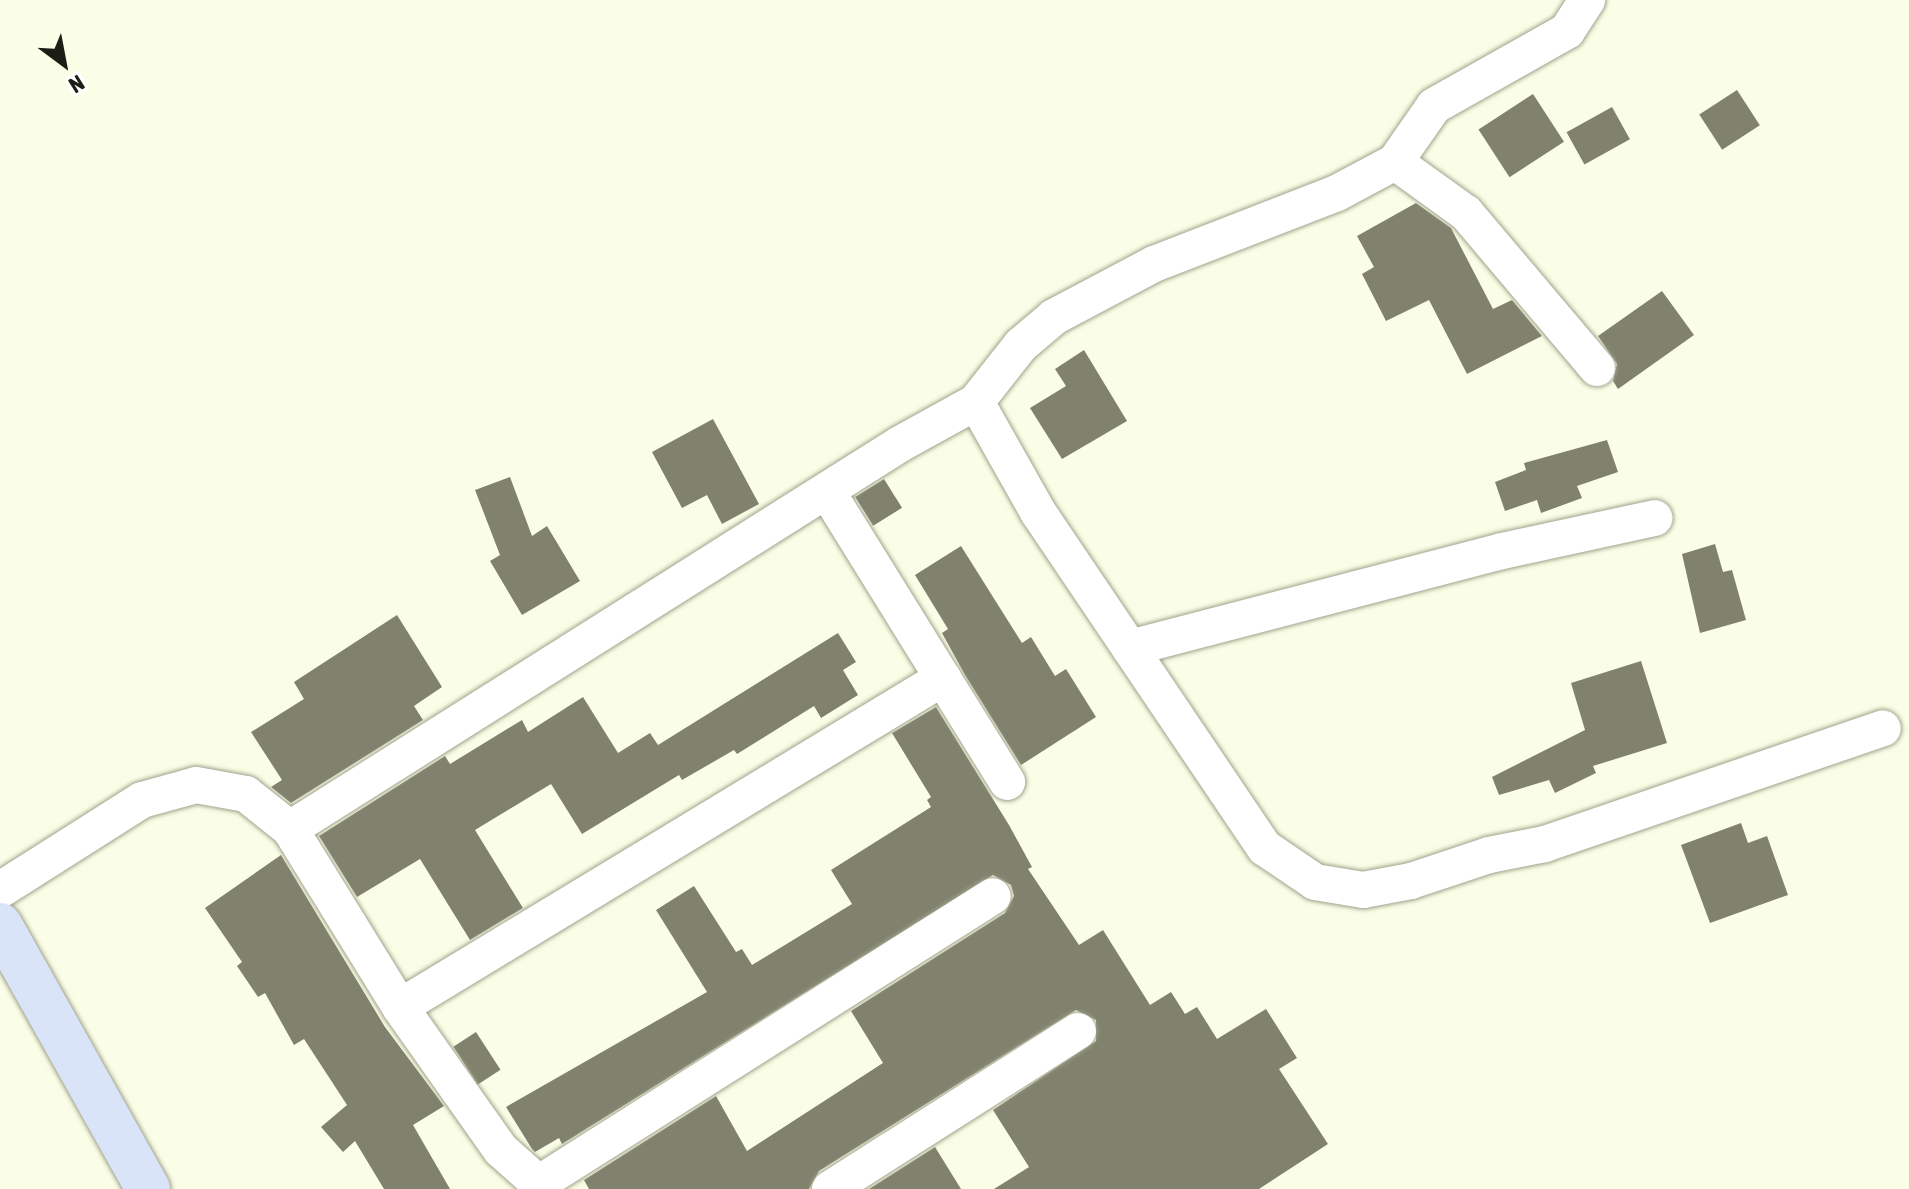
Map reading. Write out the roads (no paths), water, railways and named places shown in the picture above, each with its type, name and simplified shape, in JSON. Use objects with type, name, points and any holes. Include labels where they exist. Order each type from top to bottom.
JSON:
[{"type":"street","points":[[290,829],[976,402],[1021,345],[1054,317],[1154,264],[1337,193],[1395,162],[1434,106],[1567,31],[1587,0]]},
{"type":"street","points":[[1395,162],[1466,213],[1597,368]]},
{"type":"street","points":[[976,402],[1038,512],[1265,848],[1315,882],[1363,890],[1545,844],[1883,728]]},
{"type":"street","points":[[828,493],[1007,782]]},
{"type":"street","points":[[1130,648],[1502,551],[1654,518]]},
{"type":"street","points":[[400,1007],[943,678]]},
{"type":"street","points":[[0,890],[142,800],[196,785],[246,794],[290,829],[400,1007],[501,1150],[541,1187],[993,896]]},
{"type":"street","points":[[0,925],[148,1189]]},
{"type":"street","points":[[830,1189],[1078,1031]]}]
